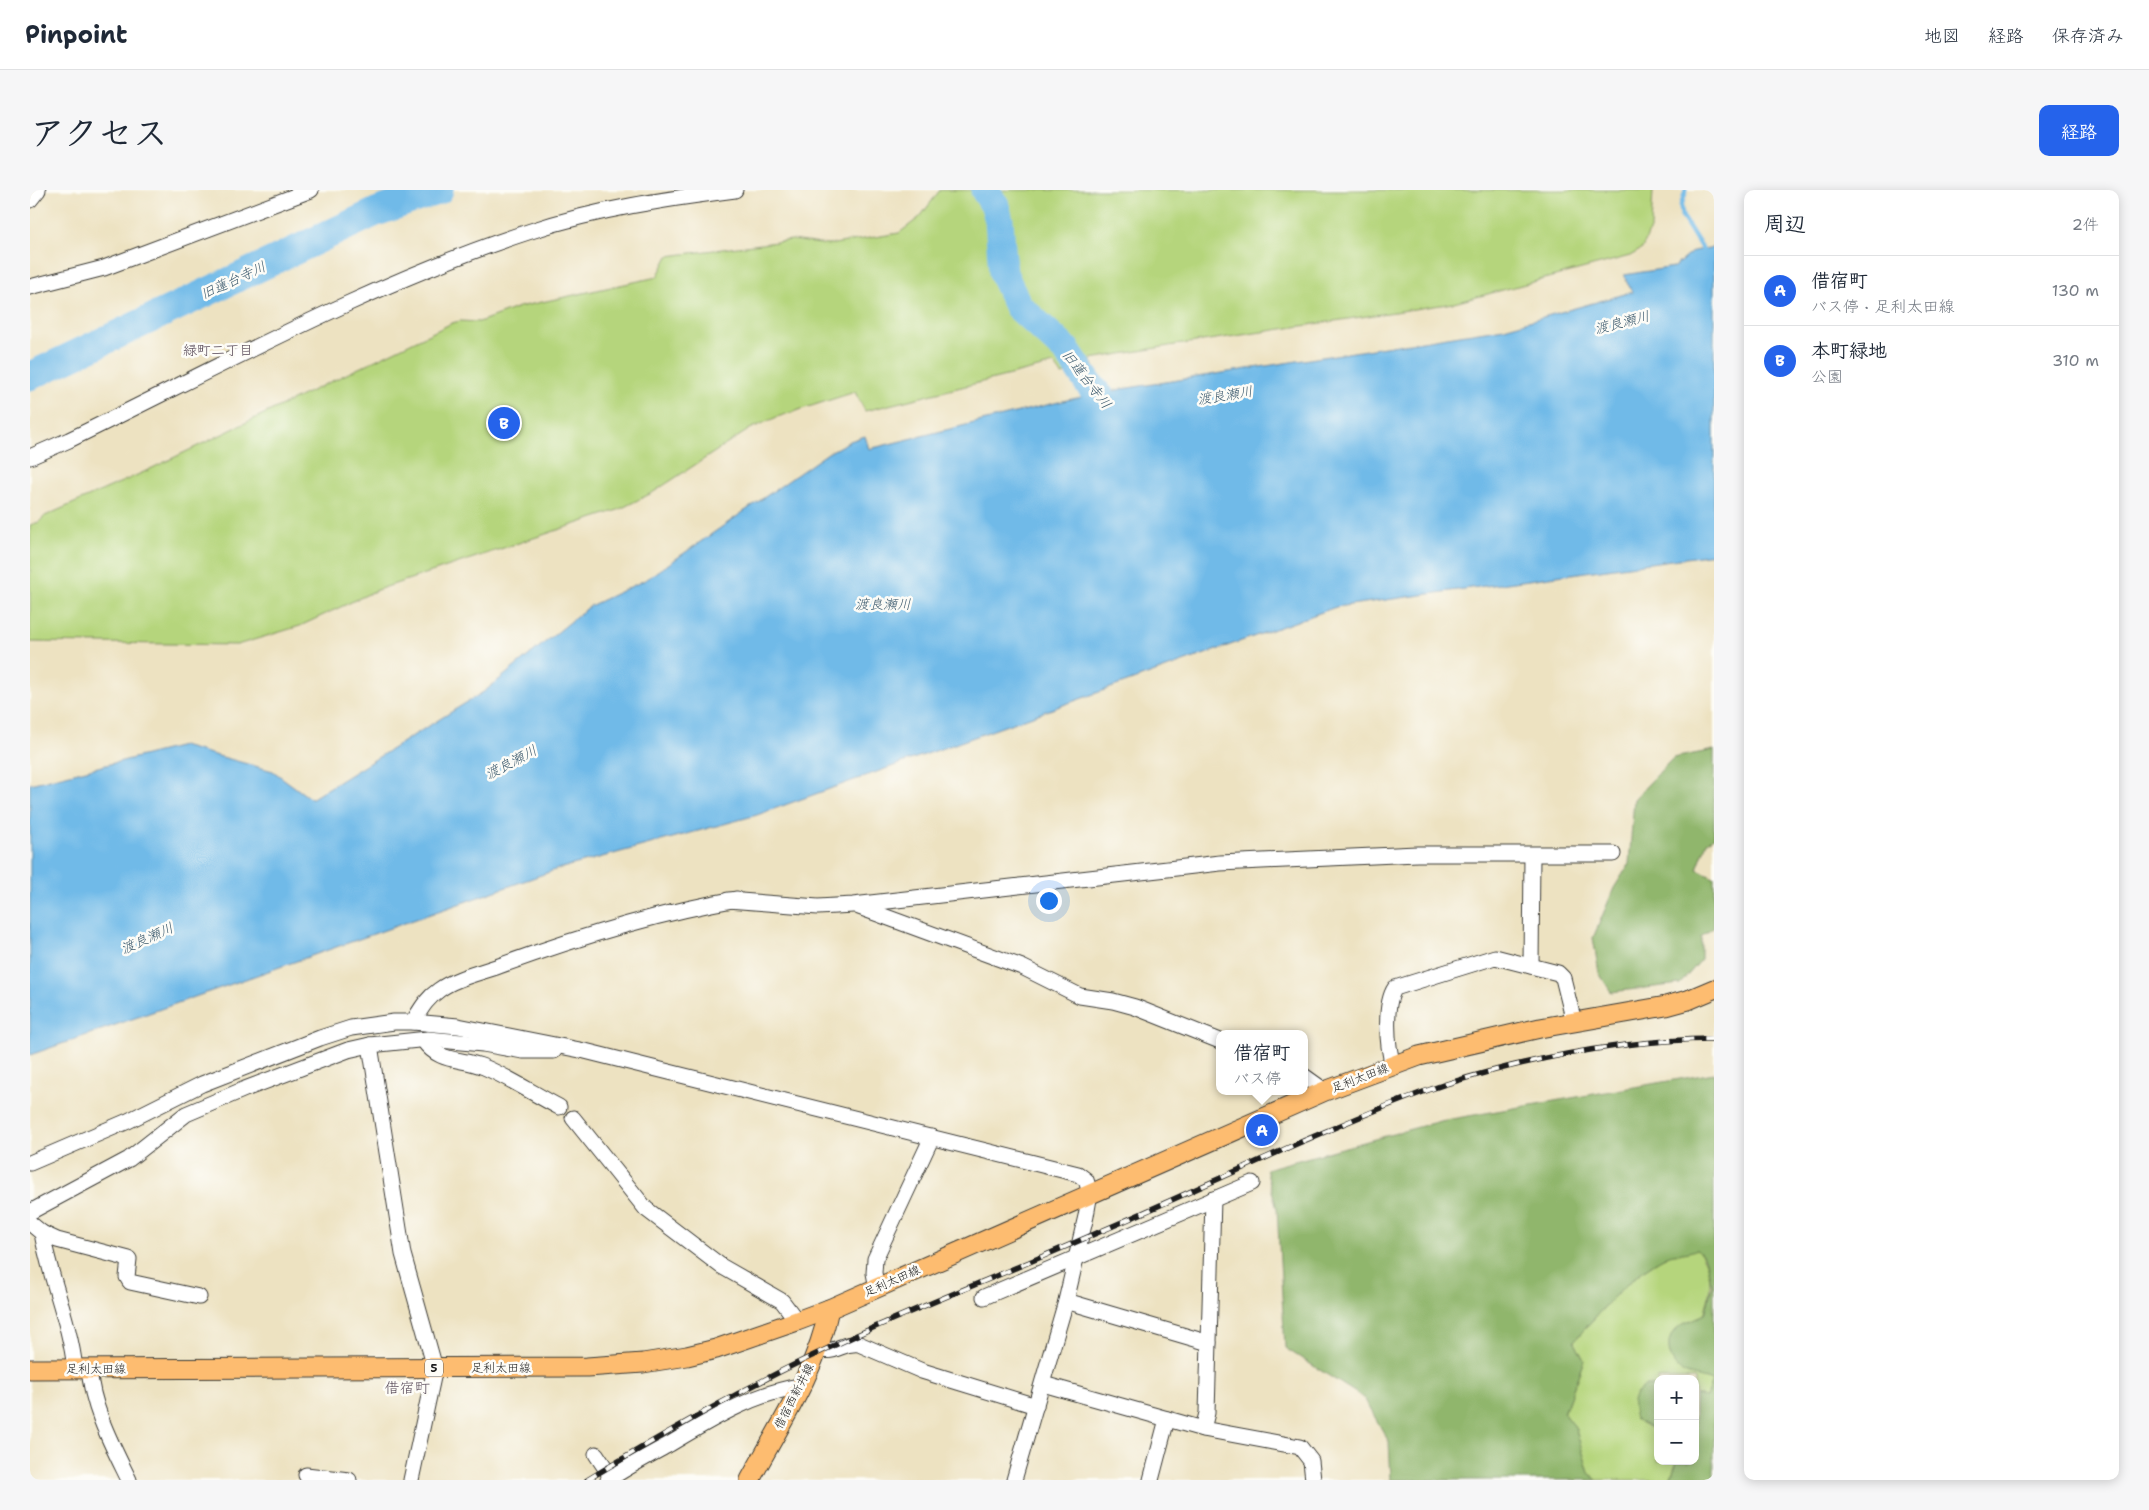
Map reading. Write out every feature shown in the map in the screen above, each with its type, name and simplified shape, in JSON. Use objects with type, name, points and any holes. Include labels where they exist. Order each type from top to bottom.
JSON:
[{"type":"main road","name":"足利太田線","points":[[30,1369],[586,1368],[643,1363],[716,1349],[829,1309],[1325,1091],[1393,1065],[1449,1048],[1574,1022],[1666,1006],[1688,1000],[1714,989]]},
{"type":"main road","name":"借宿西新井線","points":[[750,1480],[801,1386],[825,1328],[829,1309]]},
{"type":"street","points":[[30,200],[38,190]]},
{"type":"street","points":[[30,287],[104,268],[312,190]]},
{"type":"street","points":[[30,457],[78,436],[365,296],[468,253],[533,230],[605,211],[674,198],[735,190]]},
{"type":"street","points":[[728,900],[818,907],[853,905],[1220,863],[1417,854],[1532,856],[1613,854]]},
{"type":"street","points":[[1531,966],[1532,856]]},
{"type":"street","points":[[413,1022],[425,1001],[440,989],[457,981],[537,952],[618,927],[728,900],[761,895]]},
{"type":"street","points":[[853,905],[875,911],[1022,967],[1080,996],[1113,1001],[1135,1007],[1216,1039]]},
{"type":"street","points":[[1393,1065],[1388,1040],[1390,995],[1395,988],[1495,957],[1558,973],[1563,978],[1574,1022]]},
{"type":"street","points":[[30,1163],[128,1121],[210,1080],[320,1038],[352,1028],[394,1022],[413,1022],[458,1026],[585,1051],[1078,1174],[1086,1180],[1090,1193],[1066,1301],[1014,1480]]},
{"type":"street","points":[[30,1212],[128,1159],[186,1114],[262,1082],[348,1050],[370,1045],[423,1040],[484,1044],[523,1051],[585,1051]]},
{"type":"street","points":[[423,1040],[430,1050],[464,1063],[482,1066],[559,1107]]},
{"type":"street","points":[[370,1045],[403,1254],[434,1357],[435,1368],[411,1480]]},
{"type":"street","points":[[1308,1079],[1325,1091]]},
{"type":"street","points":[[573,1118],[646,1209],[721,1266],[782,1301],[796,1322]]},
{"type":"street","points":[[877,1288],[874,1259],[932,1137]]},
{"type":"street","points":[[984,1296],[1252,1183]]},
{"type":"street","points":[[1203,1429],[1207,1413],[1213,1199]]},
{"type":"street","points":[[30,1223],[42,1234],[57,1240],[129,1259],[127,1277],[130,1282],[199,1297]]},
{"type":"street","points":[[42,1234],[46,1256],[82,1369],[90,1380],[100,1416],[129,1480]]},
{"type":"street","points":[[1066,1301],[1210,1343]]},
{"type":"street","points":[[817,1348],[829,1352],[850,1343],[859,1344],[922,1371],[1036,1406]]},
{"type":"street","points":[[1043,1384],[1203,1429],[1300,1447],[1311,1461],[1313,1480]]},
{"type":"street","points":[[596,1454],[610,1479],[699,1426],[756,1398],[779,1390],[801,1386]]},
{"type":"street","points":[[1151,1480],[1167,1420]]},
{"type":"street","points":[[306,1475],[349,1480]]},
{"type":"green space","points":[[940,190],[1653,190],[1651,227],[1642,249],[1630,256],[1454,303],[1091,359],[1095,368],[1062,375],[1054,364],[865,411],[855,392],[777,417],[750,429],[652,493],[618,510],[377,590],[300,626],[237,645],[30,642],[30,525],[39,522],[45,516],[144,472],[452,323],[460,321],[479,322],[519,307],[657,277],[668,256],[792,240],[828,245],[899,233],[920,217]]},
{"type":"green space","points":[[1714,750],[1714,837],[1707,842],[1697,869],[1714,877],[1714,927],[1701,937],[1701,960],[1680,984],[1611,992],[1599,973],[1593,938],[1614,888],[1629,864],[1634,799],[1673,758]]},
{"type":"green space","points":[[1714,1073],[1714,1480],[1670,1480],[1676,1465],[1699,1465],[1699,1396],[1706,1397],[1712,1381],[1699,1378],[1699,1375],[1689,1375],[1681,1371],[1673,1361],[1669,1349],[1671,1337],[1677,1328],[1705,1314],[1712,1286],[1705,1258],[1697,1249],[1667,1256],[1653,1264],[1628,1283],[1574,1341],[1584,1360],[1564,1413],[1575,1427],[1589,1473],[1597,1480],[1391,1480],[1389,1442],[1364,1398],[1285,1348],[1277,1209],[1266,1169],[1440,1121]]},
{"type":"green space","points":[[1697,1248],[1703,1256],[1710,1280],[1709,1296],[1704,1315],[1685,1324],[1686,1374],[1692,1375],[1654,1375],[1654,1386],[1646,1385],[1635,1419],[1654,1430],[1654,1465],[1676,1465],[1670,1480],[1597,1480],[1589,1473],[1575,1427],[1564,1413],[1584,1360],[1574,1341],[1628,1283],[1653,1264],[1670,1255],[1689,1252]]},
{"type":"green space","points":[[1699,1376],[1712,1381],[1706,1397],[1699,1396]]},
{"type":"green space","points":[[1646,1385],[1654,1386],[1654,1430],[1635,1419],[1633,1400],[1637,1393]]},
{"type":"water","name":"渡良瀬川","points":[[1714,247],[1714,554],[1336,607],[757,815],[558,869],[30,1055],[30,784],[182,746],[273,771],[311,799],[485,691],[590,606],[647,579],[828,453],[850,441],[865,436],[869,449],[1067,400],[1122,389],[1504,328],[1632,292],[1624,275],[1674,267],[1693,251]]},
{"type":"waterway","name":"旧蓮台寺川","points":[[30,376],[376,212],[439,190]]},
{"type":"waterway","name":"旧蓮台寺川","points":[[985,190],[995,206],[999,220],[1003,273],[1018,306],[1067,351],[1089,384],[1114,413]]},
{"type":"waterway","points":[[1686,190],[1681,206],[1682,216],[1706,255]]},
{"type":"railway","points":[[587,1480],[720,1403],[822,1351],[1389,1105],[1476,1075],[1577,1052],[1646,1043],[1714,1039]]},
{"type":"place","name":"本町緑地","points":[[504,423]]},
{"type":"place","name":"借宿町","points":[[1262,1130]]},
{"type":"district","name":"緑町二丁目","points":[[218,350]]},
{"type":"district","name":"借宿町","points":[[407,1388]]}]
